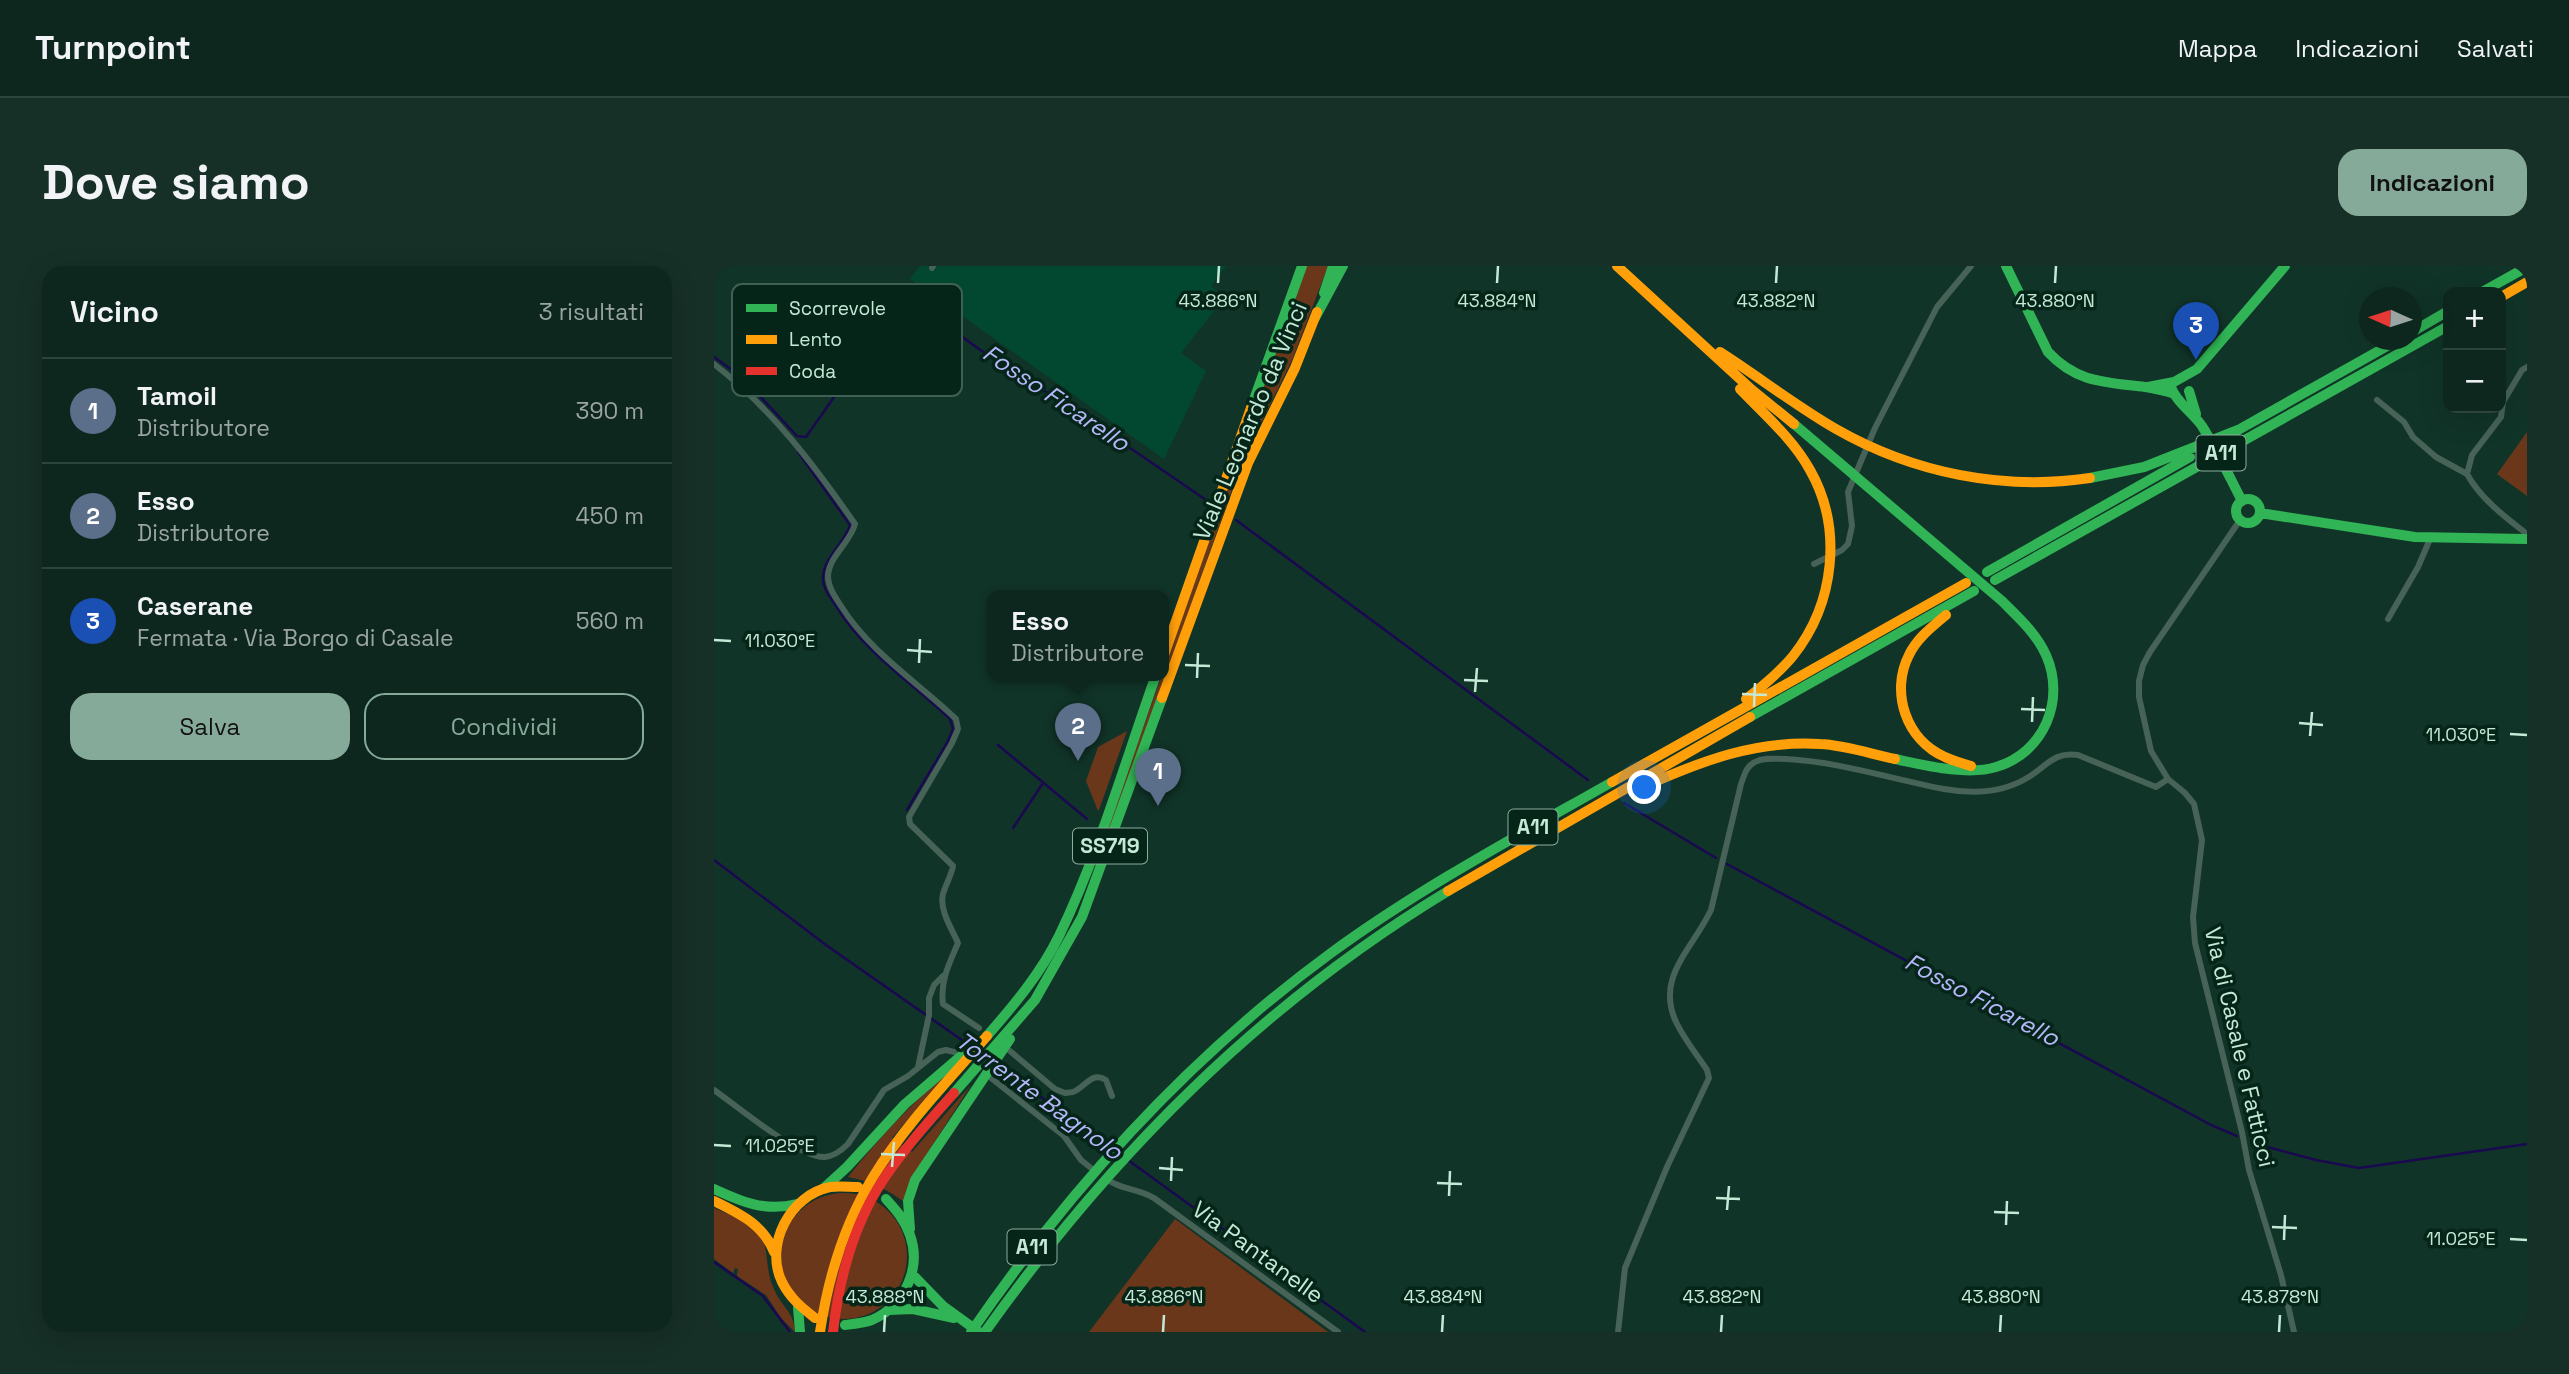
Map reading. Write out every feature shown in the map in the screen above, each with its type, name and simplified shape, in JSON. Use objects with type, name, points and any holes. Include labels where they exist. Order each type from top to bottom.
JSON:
[{"type":"main road","name":"Viale Leonardo da Vinci","points":[[1169,641],[1302,266]]},
{"type":"main road","name":"Viale Leonardo da Vinci","points":[[820,1332],[839,1251],[864,1194],[961,1062],[1016,1023],[1035,1000],[1069,943],[1092,895],[1248,463],[1295,368],[1333,266]]},
{"type":"main road","points":[[1315,318],[1343,266]]},
{"type":"main road","points":[[1588,810],[1606,806],[1696,763],[1765,745],[1822,744],[1949,770],[1995,768],[2022,755],[2043,733],[2049,719],[2054,688],[2047,657],[2039,642],[2002,601],[1854,473],[1752,390],[1617,266]]},
{"type":"main road","points":[[2007,266],[2048,352],[2059,363],[2088,380],[2109,385],[2176,388],[2184,381],[2198,421]]},
{"type":"main road","points":[[2176,388],[2197,369],[2285,266]]},
{"type":"main road","points":[[2491,287],[2527,267]]},
{"type":"main road","points":[[2506,294],[2527,282]]},
{"type":"main road","points":[[2422,326],[2443,314]]},
{"type":"main road","name":"A11","points":[[1997,582],[2040,555],[2443,329]]},
{"type":"main road","points":[[1700,340],[1737,362],[1791,401],[1867,445],[1915,464],[1961,476],[2004,481],[2055,482],[2143,467],[2238,430]]},
{"type":"main road","points":[[1667,750],[1685,734],[1754,693],[1793,656],[1820,610],[1831,555],[1825,508],[1810,470],[1789,440],[1728,376],[1700,340]]},
{"type":"main road","name":"A11","points":[[1987,572],[2380,350]]},
{"type":"main road","points":[[2176,388],[2184,397],[2197,369]]},
{"type":"main road","points":[[2176,388],[2198,421],[2242,501]]},
{"type":"main road","points":[[2248,499],[2255,501],[2260,513],[2254,522],[2247,523],[2240,520],[2236,510],[2242,501],[2248,499]]},
{"type":"main road","points":[[2260,513],[2430,539],[2527,539]]},
{"type":"main road","name":"A11","points":[[971,1332],[1003,1283],[1192,1070],[1330,954],[1444,877],[1966,583]]},
{"type":"main road","name":"A11","points":[[1143,1128],[1257,1027],[1327,971],[1474,874],[1977,594],[1939,619],[1916,643],[1907,656],[1900,680],[1900,703],[1909,727],[1926,746],[1961,764],[1995,768]]},
{"type":"main road","name":"SS719","points":[[961,1062],[995,1028],[1034,980],[1067,920],[1155,681]]},
{"type":"main road","points":[[845,1325],[874,1319],[889,1310],[904,1294],[912,1274],[915,1251],[908,1201],[915,1180],[986,1079],[1016,1023]]},
{"type":"main road","points":[[714,1189],[750,1205],[767,1209],[797,1204],[839,1177],[899,1110],[961,1062]]},
{"type":"main road","name":"Viale Leonardo da Vinci","points":[[833,1332],[840,1286],[857,1233],[901,1145]]},
{"type":"main road","points":[[822,1189],[842,1185],[858,1186]]},
{"type":"main road","name":"A11","points":[[988,1327],[1091,1185]]},
{"type":"main road","points":[[886,1199],[900,1213],[910,1229]]},
{"type":"main road","points":[[714,1201],[760,1226],[775,1255],[781,1283],[798,1307],[815,1318]]},
{"type":"main road","points":[[775,1255],[779,1233],[797,1204]]},
{"type":"main road","points":[[912,1274],[922,1287],[957,1319],[979,1332]]},
{"type":"main road","points":[[798,1307],[800,1332]]},
{"type":"main road","points":[[889,1310],[913,1309],[957,1319]]},
{"type":"street","points":[[1814,564],[1842,550],[1848,544],[1852,532],[1847,498],[1851,482],[1880,418],[1937,307],[1971,266]]},
{"type":"street","points":[[714,363],[732,378]]},
{"type":"street","points":[[2467,474],[2472,455],[2501,417],[2503,402],[2522,370],[2527,367]]},
{"type":"street","points":[[753,396],[792,439],[855,524],[853,533],[829,570],[828,580],[851,621],[881,656],[956,719],[958,729],[952,743],[908,817],[910,824],[953,866],[950,881],[943,893],[942,905],[958,943],[944,975],[941,990],[943,1004],[979,1028]]},
{"type":"street","points":[[2377,400],[2404,422],[2413,438],[2436,457],[2467,474],[2473,485],[2527,534]]},
{"type":"street","name":"Via di Casale e Fatticci","points":[[2240,520],[2143,665],[2139,697],[2151,751],[2168,779],[2194,804],[2201,830],[2193,917],[2195,943],[2249,1170],[2281,1275],[2294,1332]]},
{"type":"street","points":[[2388,619],[2418,567],[2430,539]]},
{"type":"street","points":[[1618,1332],[1621,1282],[1627,1261],[1709,1078],[1707,1070],[1671,1012],[1669,989],[1675,970],[1711,910],[1741,784],[1749,766],[1755,761],[1765,759],[1817,761],[1845,765],[1941,789],[1977,792],[2007,787],[2025,779],[2055,757],[2068,754],[2078,755],[2156,787],[2168,779]]},
{"type":"street","points":[[918,1067],[929,1015],[929,998],[934,985],[944,975]]},
{"type":"street","points":[[714,1090],[801,1152],[826,1157],[841,1151],[879,1095],[942,1050],[961,1062]]},
{"type":"street","points":[[1010,1051],[1059,1091],[1073,1092],[1091,1078],[1098,1077],[1109,1084],[1112,1096]]},
{"type":"street","name":"Via Pantanelle","points":[[986,1079],[1064,1136],[1081,1160],[1111,1182],[1123,1189],[1142,1192],[1154,1198],[1338,1332]]},
{"type":"street","points":[[863,1332],[874,1319]]},
{"type":"shaded area","points":[[920,266],[1226,266],[1211,286],[1225,297],[1181,353],[1206,371],[1164,459],[962,316],[962,284],[917,284],[910,279]]},
{"type":"shaded area","points":[[1307,266],[1328,266],[1293,358],[1242,462],[1169,665],[1169,655]]},
{"type":"shaded area","points":[[2527,432],[2527,496],[2497,474]]},
{"type":"shaded area","points":[[1160,681],[1163,681],[1097,866],[1094,865]]},
{"type":"shaded area","points":[[1127,731],[1098,811],[1086,781],[1098,747]]},
{"type":"shaded area","points":[[950,1070],[892,1138],[912,1152],[971,1085],[910,1180],[903,1201],[877,1186],[848,1177],[896,1121]]},
{"type":"shaded area","points":[[844,1193],[868,1198],[888,1212],[902,1232],[907,1256],[902,1280],[888,1300],[868,1314],[844,1319],[820,1314],[800,1300],[786,1280],[781,1256],[786,1232],[800,1212],[820,1198]]},
{"type":"shaded area","points":[[714,1208],[744,1222],[762,1239],[772,1284],[790,1314],[795,1332],[781,1318],[766,1295],[737,1276],[738,1269],[735,1268],[733,1273],[714,1259]]},
{"type":"shaded area","points":[[1175,1219],[1328,1332],[1089,1332]]},
{"type":"waterway","name":"Fosso Ficarello","points":[[962,337],[1209,502]]},
{"type":"waterway","name":"Fosso Ficarello","points":[[714,357],[732,370]]},
{"type":"waterway","name":"Fosso Ficarello","points":[[760,396],[797,436],[806,437],[835,396]]},
{"type":"waterway","points":[[798,452],[850,525],[824,570],[823,581],[827,592],[848,623],[875,653],[950,719],[953,729],[947,743],[907,810]]},
{"type":"waterway","name":"Fosso Ficarello","points":[[1236,520],[1588,780]]},
{"type":"waterway","points":[[998,745],[1087,819]]},
{"type":"waterway","points":[[1013,828],[1043,783]]},
{"type":"waterway","name":"Fosso Ficarello","points":[[1624,803],[1716,858]]},
{"type":"waterway","name":"Torrente Bagnolo","points":[[714,860],[826,945],[969,1045]]},
{"type":"waterway","name":"Fosso Ficarello","points":[[1727,864],[2211,1125],[2237,1136]]},
{"type":"waterway","name":"Torrente Bagnolo","points":[[997,1065],[1111,1148]]},
{"type":"waterway","name":"Fosso Ficarello","points":[[2252,1143],[2359,1168],[2527,1144]]},
{"type":"waterway","name":"Torrente Bagnolo","points":[[1128,1160],[1365,1332]]},
{"type":"waterway","points":[[714,1262],[763,1296],[790,1332]]},
{"type":"traffic: fast","points":[[1251,408],[1302,266]]},
{"type":"traffic: fast","points":[[1324,293],[1333,266]]},
{"type":"traffic: fast","points":[[1315,318],[1343,266]]},
{"type":"traffic: fast","points":[[2006,266],[2048,352],[2059,362],[2092,379],[2172,393]]},
{"type":"traffic: fast","points":[[2148,387],[2174,382],[2197,369],[2285,266]]},
{"type":"traffic: fast","points":[[2491,287],[2527,267]]},
{"type":"traffic: fast","points":[[2422,326],[2443,314]]},
{"type":"traffic: fast","points":[[1995,580],[2443,329]]},
{"type":"traffic: fast","points":[[2231,434],[2380,350]]},
{"type":"traffic: fast","points":[[2171,387],[2177,398],[2202,426],[2242,501]]},
{"type":"traffic: fast","points":[[2189,391],[2196,414]]},
{"type":"traffic: fast","points":[[1794,424],[2002,601],[2037,640],[2052,672],[2052,707],[2046,723],[2027,750],[2013,760],[1996,767],[1972,770],[1946,769],[1895,759]]},
{"type":"traffic: fast","points":[[2090,478],[2144,467],[2238,430]]},
{"type":"traffic: fast","points":[[1987,572],[2190,457]]},
{"type":"traffic: fast","points":[[2248,499],[2259,506],[2260,511],[2253,522],[2248,523],[2237,516],[2236,511],[2243,500],[2248,499]]},
{"type":"traffic: fast","points":[[2260,513],[2415,537],[2527,539]]},
{"type":"traffic: fast","points":[[1750,717],[1974,591]]},
{"type":"traffic: fast","points":[[987,1036],[1035,976],[1059,936],[1099,840],[1154,681]]},
{"type":"traffic: fast","points":[[954,1093],[1035,1000],[1082,917],[1162,698]]},
{"type":"traffic: fast","points":[[971,1332],[1049,1226],[1135,1127],[1181,1080],[1279,993],[1399,906],[1612,782]]},
{"type":"traffic: fast","points":[[985,1332],[1084,1204],[1138,1144],[1194,1088],[1252,1034],[1314,983],[1379,935],[1448,891]]},
{"type":"traffic: fast","points":[[910,1229],[908,1201],[915,1180],[1010,1039]]},
{"type":"traffic: fast","points":[[823,1189],[905,1104],[976,1043]]},
{"type":"traffic: fast","points":[[714,1189],[744,1202],[764,1206],[797,1204]]},
{"type":"traffic: fast","points":[[845,1325],[869,1321],[883,1314],[901,1296],[912,1273],[914,1261],[910,1235],[903,1220],[886,1199]]},
{"type":"traffic: fast","points":[[912,1274],[943,1306],[979,1332]]},
{"type":"traffic: fast","points":[[798,1307],[800,1332]]},
{"type":"traffic: fast","points":[[889,1310],[913,1309],[954,1318]]},
{"type":"traffic: slow","points":[[1617,266],[1752,390],[1794,424]]},
{"type":"traffic: slow","points":[[2506,294],[2527,282]]},
{"type":"traffic: slow","points":[[1169,679],[1248,463],[1295,368],[1317,312]]},
{"type":"traffic: slow","points":[[1720,352],[1836,429],[1896,457],[1959,475],[1992,480],[2024,482],[2090,478]]},
{"type":"traffic: slow","points":[[1740,389],[1787,437],[1810,470],[1827,516],[1830,540],[1826,589],[1807,635],[1782,668],[1746,699]]},
{"type":"traffic: slow","points":[[1169,641],[1251,408]]},
{"type":"traffic: slow","points":[[1612,782],[1966,583]]},
{"type":"traffic: slow","points":[[1946,615],[1930,628],[1912,649],[1903,669],[1902,699],[1911,727],[1920,739],[1945,757],[1971,766]]},
{"type":"traffic: slow","points":[[1162,698],[1168,681]]},
{"type":"traffic: slow","points":[[1448,891],[1750,717]]},
{"type":"traffic: slow","points":[[1643,787],[1729,754],[1774,745],[1829,745],[1895,759]]},
{"type":"traffic: slow","points":[[820,1332],[839,1252],[854,1213],[873,1177],[913,1121],[987,1036]]},
{"type":"traffic: slow","points":[[815,1318],[796,1302],[782,1282],[777,1268],[779,1238],[792,1211],[803,1200],[830,1187],[858,1187]]},
{"type":"traffic: slow","points":[[714,1201],[742,1215],[757,1227],[774,1252]]},
{"type":"traffic: jam","points":[[833,1332],[849,1253],[873,1197],[899,1157],[954,1093]]},
{"type":"place","name":"Caserane","points":[[2196,360]]},
{"type":"place","name":"Esso","points":[[1078,761]]},
{"type":"place","name":"Tamoil","points":[[1158,806]]}]
